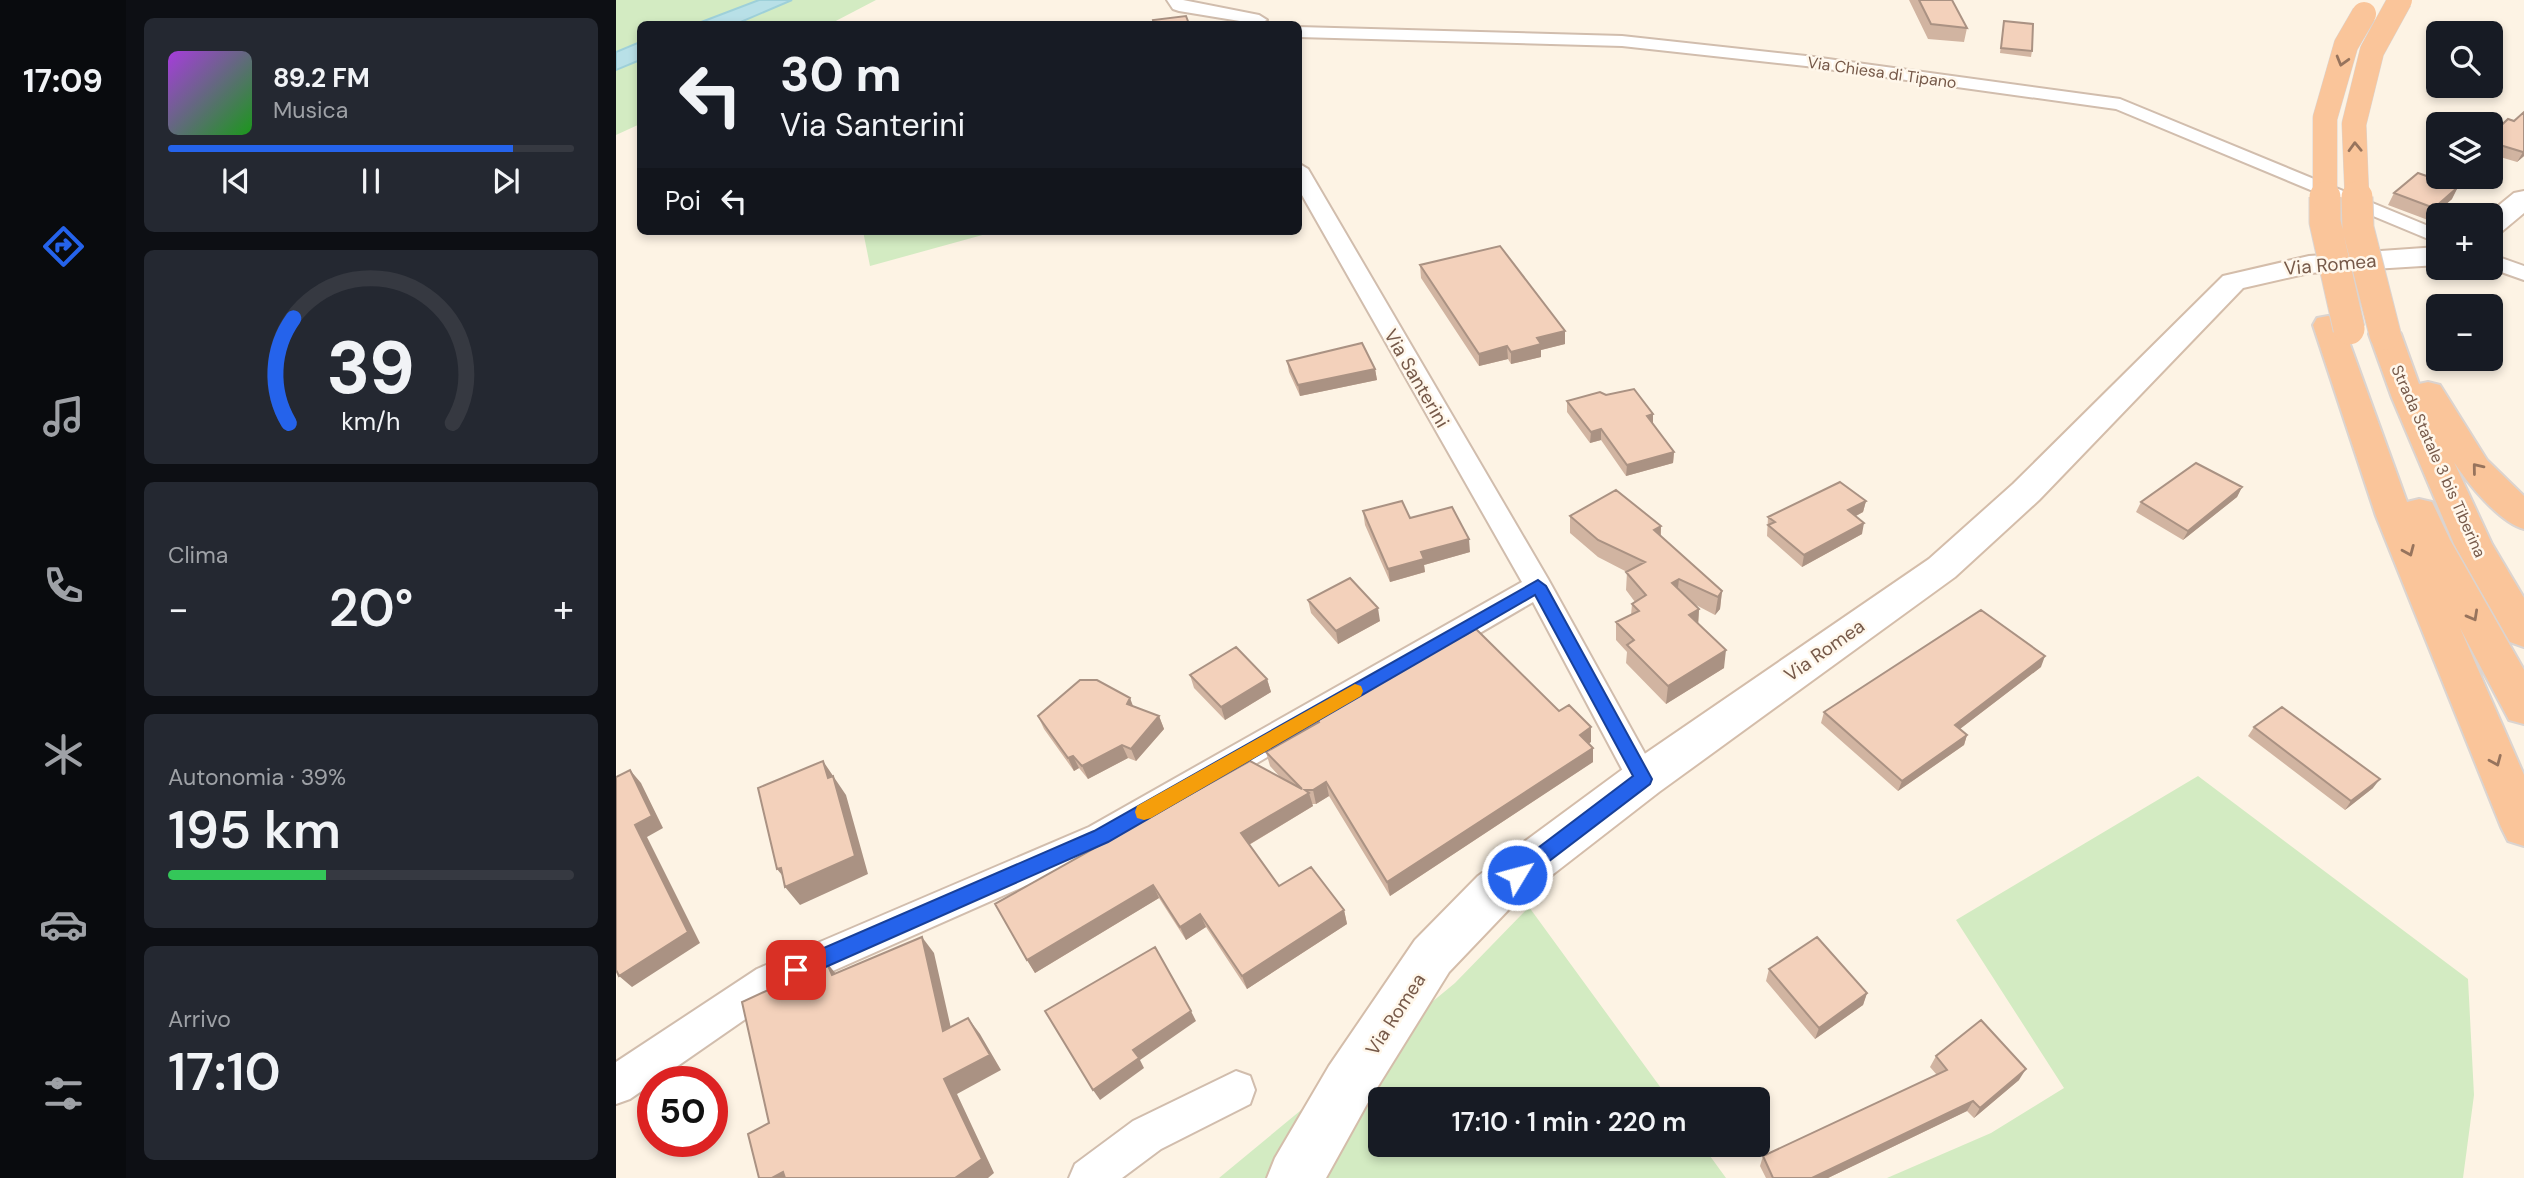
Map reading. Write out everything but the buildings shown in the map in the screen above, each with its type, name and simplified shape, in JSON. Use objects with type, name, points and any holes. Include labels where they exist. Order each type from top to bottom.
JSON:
[{"type":"highway","points":[[2372,0],[2346,45],[2325,118],[2325,222],[2316,268],[2339,327],[2347,390],[2402,534],[2524,827]]},
{"type":"highway","points":[[2400,0],[2372,51],[2354,124],[2358,228],[2387,277],[2395,336],[2432,401],[2476,468],[2524,517]]},
{"type":"highway","name":"Strada Statale 3 bis Tiberina","points":[[2339,327],[2370,393],[2431,540],[2524,708]]},
{"type":"highway","name":"Strada Statale 3 bis Tiberina","points":[[2395,336],[2408,398],[2473,544],[2524,632]]},
{"type":"main road","points":[[2503,217],[2524,200]]},
{"type":"main road","name":"Via Romea","points":[[1295,1178],[1348,1085],[1432,956],[1496,891],[1643,779],[1942,568],[2026,492],[2233,282],[2265,270],[2306,263],[2426,257]]},
{"type":"street","points":[[1175,0],[1179,6],[1254,21]]},
{"type":"street","points":[[1256,0],[1259,21]]},
{"type":"street","name":"Via Chiesa di Tipano","points":[[1302,32],[1622,41],[1806,61],[2120,104],[2426,232]]},
{"type":"street","name":"Via Santerini","points":[[1302,176],[1538,586],[1643,779]]},
{"type":"street","points":[[2503,265],[2524,274]]},
{"type":"street","points":[[616,1085],[770,981],[1101,837],[1538,586]]},
{"type":"street","points":[[1090,1178],[1147,1135],[1236,1090]]},
{"type":"green space","points":[[616,0],[876,0],[836,21],[637,21],[637,125],[616,135]]},
{"type":"green space","points":[[864,235],[982,235],[870,266]]},
{"type":"green space","points":[[2198,776],[2468,979],[2474,1095],[2463,1178],[1887,1178],[1991,1133],[2064,1088],[1956,920]]},
{"type":"green space","points":[[1529,907],[1660,1087],[1368,1087],[1368,1157],[1711,1157],[1726,1178],[1219,1178],[1455,983]]},
{"type":"water","points":[[759,0],[792,0],[743,21],[704,21]]},
{"type":"water","points":[[637,43],[637,61],[616,70],[616,52]]},
{"type":"slow traffic","points":[[1144,812],[1355,691]]},
{"type":"route","points":[[796,970],[1101,837],[1538,586],[1643,779],[1517,875]]}]
